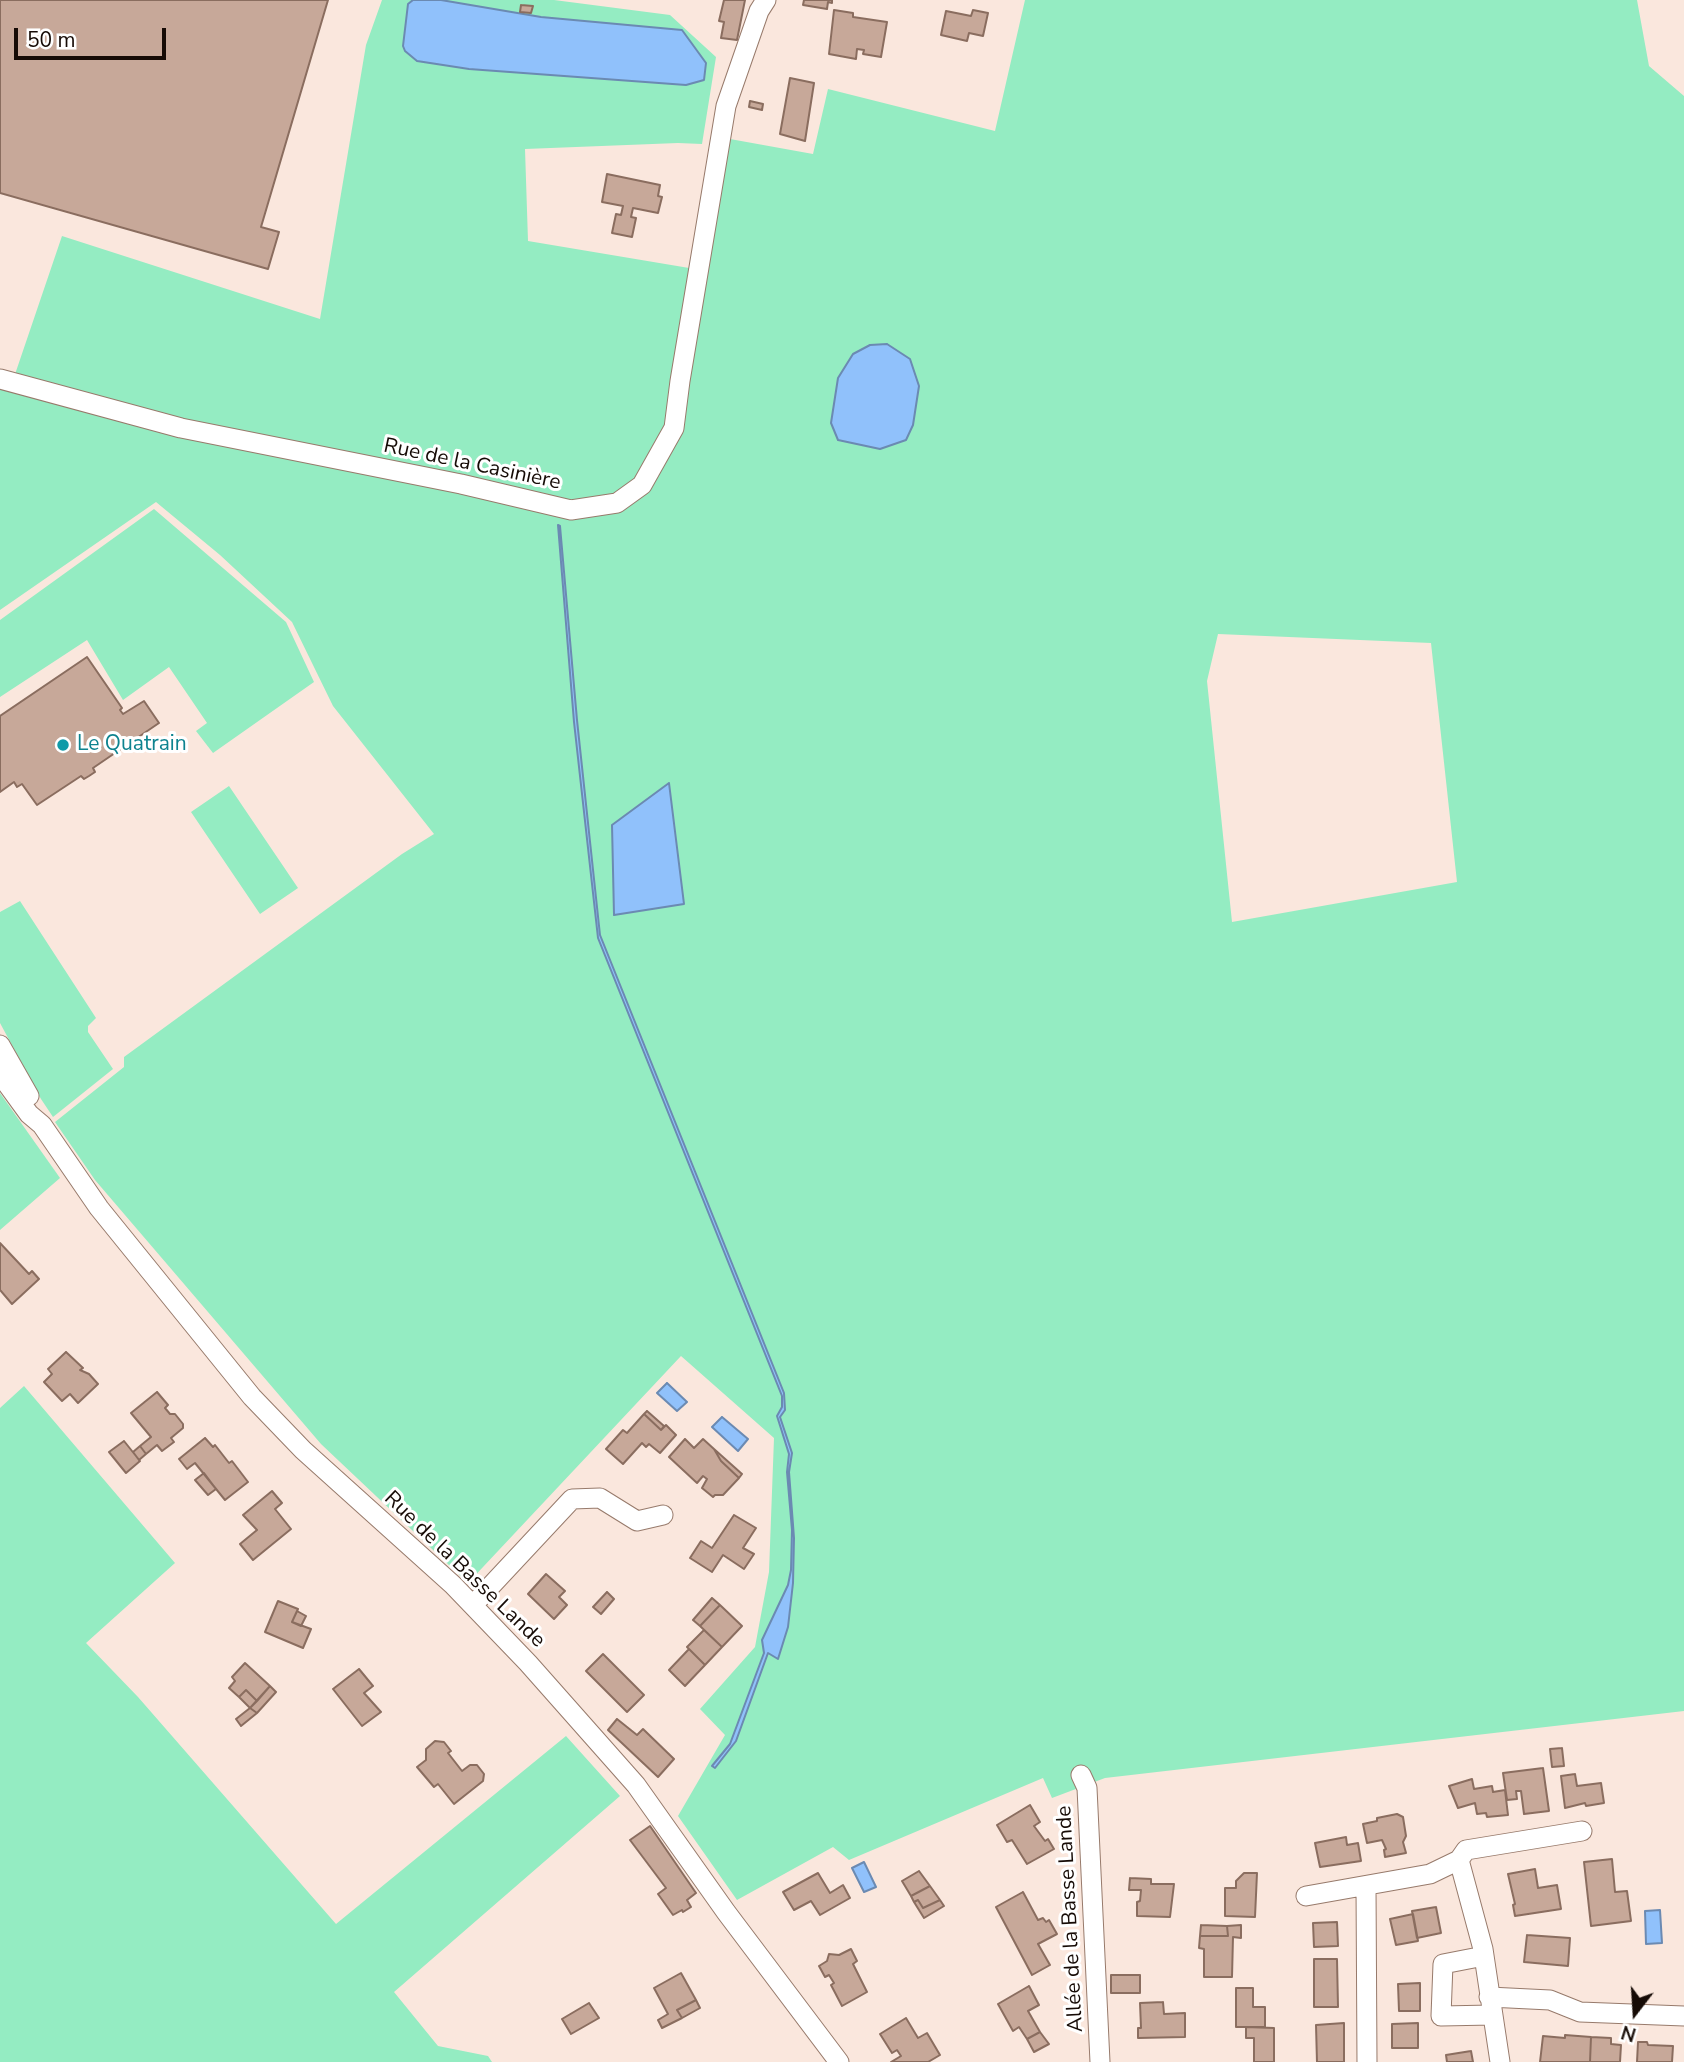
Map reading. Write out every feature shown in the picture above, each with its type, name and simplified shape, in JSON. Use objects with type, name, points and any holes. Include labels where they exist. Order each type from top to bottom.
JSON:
[{"type":"street","name":"Rue de la Casinière","points":[[0,379],[181,428],[461,484],[571,510],[617,503],[642,485],[674,428],[726,106],[759,11],[766,0]]},
{"type":"street","name":"Rue de la Basse Lande","points":[[0,1045],[37,1109],[42,1125]]},
{"type":"street","name":"Rue de la Basse Lande","points":[[0,1074],[29,1114],[42,1125],[99,1208],[252,1397],[303,1450],[425,1557],[473,1605],[636,1784],[726,1912],[839,2062]]},
{"type":"street","points":[[473,1605],[572,1499],[600,1498],[637,1521],[663,1515]]},
{"type":"street","name":"Allée de la Basse Lande","points":[[1081,1775],[1087,1788],[1100,2062]]},
{"type":"street","points":[[1306,1896],[1430,1874],[1459,1860],[1466,1850],[1582,1831]]},
{"type":"street","points":[[1459,1860],[1484,1956],[1500,2062]]},
{"type":"street","points":[[1366,1886],[1367,2062]]},
{"type":"street","points":[[1484,1956],[1443,1964],[1441,2016],[1490,2006],[1549,2000],[1580,2012],[1684,2016]]},
{"type":"green space","points":[[382,0],[413,0],[408,4],[403,46],[682,30],[541,17],[441,0],[554,0],[670,15],[716,57],[702,144],[525,149],[528,241],[707,271],[730,139],[813,154],[828,89],[995,131],[1025,0],[1637,0],[1649,66],[1684,96],[1684,1711],[1105,1778],[1052,1798],[1043,1778],[849,1860],[833,1847],[737,1900],[678,1816],[725,1735],[700,1709],[755,1647],[769,1572],[774,1438],[681,1356],[468,1583],[321,1444],[95,1180],[55,1122],[124,1067],[124,1057],[402,854],[434,834],[333,706],[292,622],[220,555],[156,502],[0,610],[0,386],[10,389],[62,236],[320,319],[366,45]],"holes":[[[1218,634],[1431,643],[1457,882],[1232,922],[1207,681]]]},
{"type":"green space","points":[[154,509],[286,622],[314,682],[213,753],[196,731],[207,723],[169,667],[123,700],[87,640],[0,697],[0,620]]},
{"type":"green space","points":[[229,786],[298,888],[260,914],[191,812]]},
{"type":"green space","points":[[20,901],[96,1018],[88,1026],[88,1032],[113,1069],[53,1117],[0,1023],[0,912]]},
{"type":"green space","points":[[0,1093],[60,1178],[0,1230]]},
{"type":"green space","points":[[24,1386],[175,1563],[86,1643],[138,1697],[336,1924],[566,1736],[620,1796],[394,1992],[438,2046],[488,2056],[492,2062],[0,2062],[0,1408]]},
{"type":"water","points":[[413,0],[441,0],[541,17],[682,30],[706,63],[704,80],[686,85],[469,69],[417,61],[403,46],[408,4]]},
{"type":"water","points":[[887,344],[910,359],[919,386],[913,425],[906,440],[880,449],[838,440],[831,423],[838,378],[853,354],[870,345]]},
{"type":"water","points":[[558,525],[600,935],[784,1393],[785,1410],[780,1417],[792,1453],[789,1472],[794,1538],[793,1583],[788,1627],[778,1659],[768,1653],[736,1741],[715,1768],[712,1766],[730,1744],[764,1653],[762,1640],[788,1585],[791,1570],[792,1530],[787,1472],[789,1454],[777,1416],[782,1407],[782,1396],[598,938],[574,722]]},
{"type":"water","points":[[669,783],[684,904],[614,915],[612,825]]},
{"type":"water","points":[[667,1383],[687,1402],[677,1411],[657,1393]]},
{"type":"water","points":[[722,1417],[748,1439],[738,1451],[712,1427]]},
{"type":"water","points":[[864,1862],[876,1887],[864,1892],[852,1868]]},
{"type":"water","points":[[1660,1910],[1662,1943],[1646,1944],[1645,1911]]},
{"type":"building","points":[[0,0],[328,0],[261,227],[279,232],[268,269],[0,193]]},
{"type":"building","points":[[724,0],[745,0],[737,40],[721,38],[724,22],[719,21]]},
{"type":"building","points":[[804,0],[832,0],[832,3],[828,2],[827,9],[803,5]]},
{"type":"building","points":[[521,5],[533,6],[531,13],[520,12]]},
{"type":"building","points":[[834,10],[853,13],[853,17],[887,22],[881,57],[863,54],[864,50],[857,49],[856,59],[829,54]]},
{"type":"building","points":[[973,10],[988,13],[983,36],[969,33],[967,41],[941,35],[946,11],[971,16]]},
{"type":"building","points":[[790,78],[814,83],[805,141],[780,134]]},
{"type":"building","points":[[750,101],[763,104],[762,110],[749,107]]},
{"type":"building","points":[[607,174],[660,185],[658,196],[662,197],[658,213],[633,208],[631,217],[636,218],[632,237],[612,233],[616,214],[621,215],[623,206],[602,202]]},
{"type":"building","name":"Le Quatrain","points":[[87,657],[122,708],[120,710],[123,714],[144,701],[159,723],[93,768],[95,772],[84,779],[81,776],[37,805],[22,784],[17,787],[14,782],[0,792],[0,716]]},
{"type":"building","points":[[0,1243],[29,1274],[32,1271],[39,1279],[12,1304],[0,1290]]},
{"type":"building","points":[[66,1352],[83,1368],[80,1370],[89,1374],[98,1384],[78,1403],[70,1394],[62,1401],[44,1382],[52,1374],[48,1369]]},
{"type":"building","points":[[157,1392],[168,1405],[165,1408],[170,1414],[175,1414],[183,1428],[171,1438],[174,1442],[162,1451],[157,1445],[146,1454],[140,1446],[151,1437],[131,1413]]},
{"type":"building","points":[[647,1411],[664,1426],[661,1430],[644,1414]]},
{"type":"building","points":[[644,1414],[661,1430],[666,1425],[676,1435],[660,1453],[649,1444],[646,1447],[642,1443],[623,1464],[606,1449],[623,1430],[627,1433]]},
{"type":"building","points":[[205,1438],[213,1447],[215,1445],[229,1463],[232,1461],[248,1482],[225,1500],[195,1463],[187,1469],[179,1459]]},
{"type":"building","points":[[685,1439],[694,1448],[703,1439],[739,1478],[723,1495],[713,1497],[702,1488],[707,1479],[703,1476],[697,1483],[669,1457]]},
{"type":"building","points":[[124,1441],[140,1461],[126,1473],[109,1452]]},
{"type":"building","points":[[140,1446],[146,1454],[139,1460],[133,1452]]},
{"type":"building","points":[[714,1449],[742,1474],[739,1478],[721,1461]]},
{"type":"building","points":[[204,1473],[216,1489],[208,1495],[195,1480]]},
{"type":"building","points":[[272,1491],[282,1503],[275,1509],[291,1529],[253,1560],[240,1544],[257,1530],[243,1515]]},
{"type":"building","points":[[734,1515],[756,1528],[743,1548],[754,1554],[744,1569],[723,1555],[712,1572],[690,1558],[701,1541],[712,1548]]},
{"type":"building","points":[[546,1574],[565,1591],[559,1597],[567,1605],[554,1619],[528,1594]]},
{"type":"building","points":[[607,1592],[614,1599],[601,1614],[593,1607]]},
{"type":"building","points":[[712,1598],[720,1605],[700,1626],[693,1620]]},
{"type":"building","points":[[278,1601],[298,1609],[292,1622],[311,1629],[303,1648],[265,1632]]},
{"type":"building","points":[[720,1605],[742,1626],[722,1647],[700,1626]]},
{"type":"building","points":[[297,1611],[306,1616],[301,1626],[292,1622]]},
{"type":"building","points":[[704,1630],[722,1647],[705,1665],[687,1647]]},
{"type":"building","points":[[689,1649],[705,1665],[685,1686],[669,1670]]},
{"type":"building","points":[[603,1654],[644,1695],[627,1712],[586,1671]]},
{"type":"building","points":[[245,1663],[270,1686],[257,1701],[246,1690],[239,1697],[229,1688],[235,1681],[232,1677]]},
{"type":"building","points":[[359,1669],[373,1686],[364,1693],[381,1712],[362,1726],[333,1689]]},
{"type":"building","points":[[270,1686],[276,1692],[257,1713],[250,1708]]},
{"type":"building","points":[[246,1690],[257,1701],[250,1708],[239,1697]]},
{"type":"building","points":[[250,1708],[257,1713],[241,1726],[236,1719]]},
{"type":"building","points":[[617,1719],[637,1735],[643,1729],[674,1759],[658,1777],[608,1730]]},
{"type":"building","points":[[435,1741],[444,1742],[451,1751],[448,1753],[462,1771],[470,1765],[477,1765],[484,1774],[483,1781],[454,1804],[438,1784],[434,1787],[417,1767],[426,1760],[426,1749]]},
{"type":"building","points":[[1562,1748],[1564,1766],[1552,1767],[1550,1749]]},
{"type":"building","points":[[1543,1768],[1549,1811],[1524,1814],[1521,1791],[1516,1791],[1517,1799],[1507,1800],[1503,1773]]},
{"type":"building","points":[[1575,1774],[1577,1786],[1601,1783],[1604,1803],[1586,1806],[1585,1803],[1565,1808],[1561,1776]]},
{"type":"building","points":[[1472,1779],[1474,1789],[1492,1786],[1493,1792],[1505,1790],[1508,1815],[1487,1817],[1486,1813],[1477,1814],[1475,1803],[1458,1808],[1449,1786]]},
{"type":"building","points":[[1030,1805],[1040,1822],[1034,1826],[1054,1849],[1027,1864],[1012,1840],[1007,1842],[997,1825]]},
{"type":"building","points":[[1397,1814],[1403,1817],[1406,1853],[1385,1857],[1386,1849],[1382,1840],[1367,1843],[1363,1824]]},
{"type":"building","points":[[650,1826],[696,1893],[687,1900],[691,1907],[683,1912],[682,1910],[673,1915],[658,1894],[666,1888],[630,1840]]},
{"type":"building","points":[[1346,1837],[1347,1845],[1358,1843],[1361,1861],[1320,1867],[1315,1843]]},
{"type":"building","points":[[1612,1859],[1615,1892],[1627,1891],[1631,1921],[1591,1926],[1584,1862]]},
{"type":"building","points":[[1535,1869],[1538,1888],[1557,1885],[1561,1909],[1515,1916],[1508,1874]]},
{"type":"building","points":[[919,1871],[930,1886],[911,1896],[902,1881]]},
{"type":"building","points":[[818,1873],[830,1893],[843,1885],[850,1898],[820,1915],[811,1901],[794,1910],[783,1892]]},
{"type":"building","points":[[1244,1873],[1257,1873],[1255,1917],[1225,1916],[1225,1888],[1236,1888],[1236,1881]]},
{"type":"building","points":[[1130,1878],[1151,1879],[1151,1884],[1174,1884],[1170,1917],[1137,1916],[1137,1902],[1140,1901],[1141,1890],[1129,1890]]},
{"type":"building","points":[[930,1886],[940,1900],[923,1908],[918,1900],[914,1902],[911,1896]]},
{"type":"building","points":[[1023,1892],[1038,1920],[1049,1920],[1057,1934],[1038,1944],[1050,1965],[1032,1975],[996,1907]]},
{"type":"building","points":[[918,1900],[923,1908],[940,1900],[944,1906],[924,1918],[914,1902]]},
{"type":"building","points":[[1436,1907],[1441,1933],[1417,1938],[1412,1911]]},
{"type":"building","points":[[1413,1914],[1418,1941],[1396,1945],[1390,1919]]},
{"type":"building","points":[[1337,1922],[1338,1946],[1314,1947],[1313,1923]]},
{"type":"building","points":[[1201,1925],[1227,1926],[1228,1936],[1200,1936]]},
{"type":"building","points":[[1241,1925],[1241,1938],[1233,1937],[1232,1977],[1204,1977],[1204,1949],[1199,1948],[1200,1936],[1228,1936],[1227,1926]]},
{"type":"building","points":[[1527,1935],[1570,1938],[1568,1966],[1524,1962]]},
{"type":"building","points":[[851,1949],[857,1961],[853,1964],[867,1992],[842,2006],[831,1985],[834,1983],[829,1975],[825,1977],[819,1966],[827,1961],[829,1954],[839,1955]]},
{"type":"building","points":[[1314,1959],[1337,1959],[1338,2007],[1314,2007]]},
{"type":"building","points":[[681,1973],[696,2000],[677,2010],[682,2018],[662,2028],[658,2020],[668,2014],[654,1988]]},
{"type":"building","points":[[1111,1975],[1140,1975],[1140,1993],[1111,1993]]},
{"type":"building","points":[[1420,1983],[1420,2011],[1399,2011],[1398,1984]]},
{"type":"building","points":[[1029,1986],[1039,2005],[1028,2011],[1040,2032],[1027,2039],[1019,2027],[1013,2031],[998,2004]]},
{"type":"building","points":[[1236,1988],[1253,1988],[1253,2007],[1265,2007],[1265,2027],[1236,2027]]},
{"type":"building","points":[[696,2000],[700,2008],[682,2018],[677,2010]]},
{"type":"building","points":[[1163,2002],[1164,2014],[1185,2013],[1185,2037],[1138,2038],[1138,2028],[1141,2028],[1140,2003]]},
{"type":"building","points":[[589,2003],[599,2018],[571,2034],[562,2019]]},
{"type":"building","points":[[906,2018],[918,2038],[927,2033],[940,2055],[928,2062],[891,2062],[901,2056],[897,2050],[892,2053],[880,2034]]},
{"type":"building","points":[[1344,2023],[1344,2062],[1317,2062],[1316,2025]]},
{"type":"building","points":[[1418,2023],[1418,2048],[1392,2048],[1392,2024]]},
{"type":"building","points":[[1246,2027],[1274,2028],[1274,2062],[1254,2062],[1254,2038],[1246,2038]]},
{"type":"building","points":[[1040,2032],[1049,2044],[1034,2052],[1027,2039]]},
{"type":"building","points":[[1565,2035],[1591,2037],[1590,2062],[1540,2062],[1543,2036],[1565,2038]]},
{"type":"building","points":[[1591,2037],[1611,2038],[1611,2044],[1621,2045],[1620,2062],[1590,2062]]},
{"type":"building","points":[[1638,2042],[1673,2046],[1672,2062],[1637,2062]]},
{"type":"building","points":[[1471,2051],[1473,2062],[1447,2062],[1446,2055]]},
{"type":"place","name":"Le Quatrain","points":[[63,745]]}]
